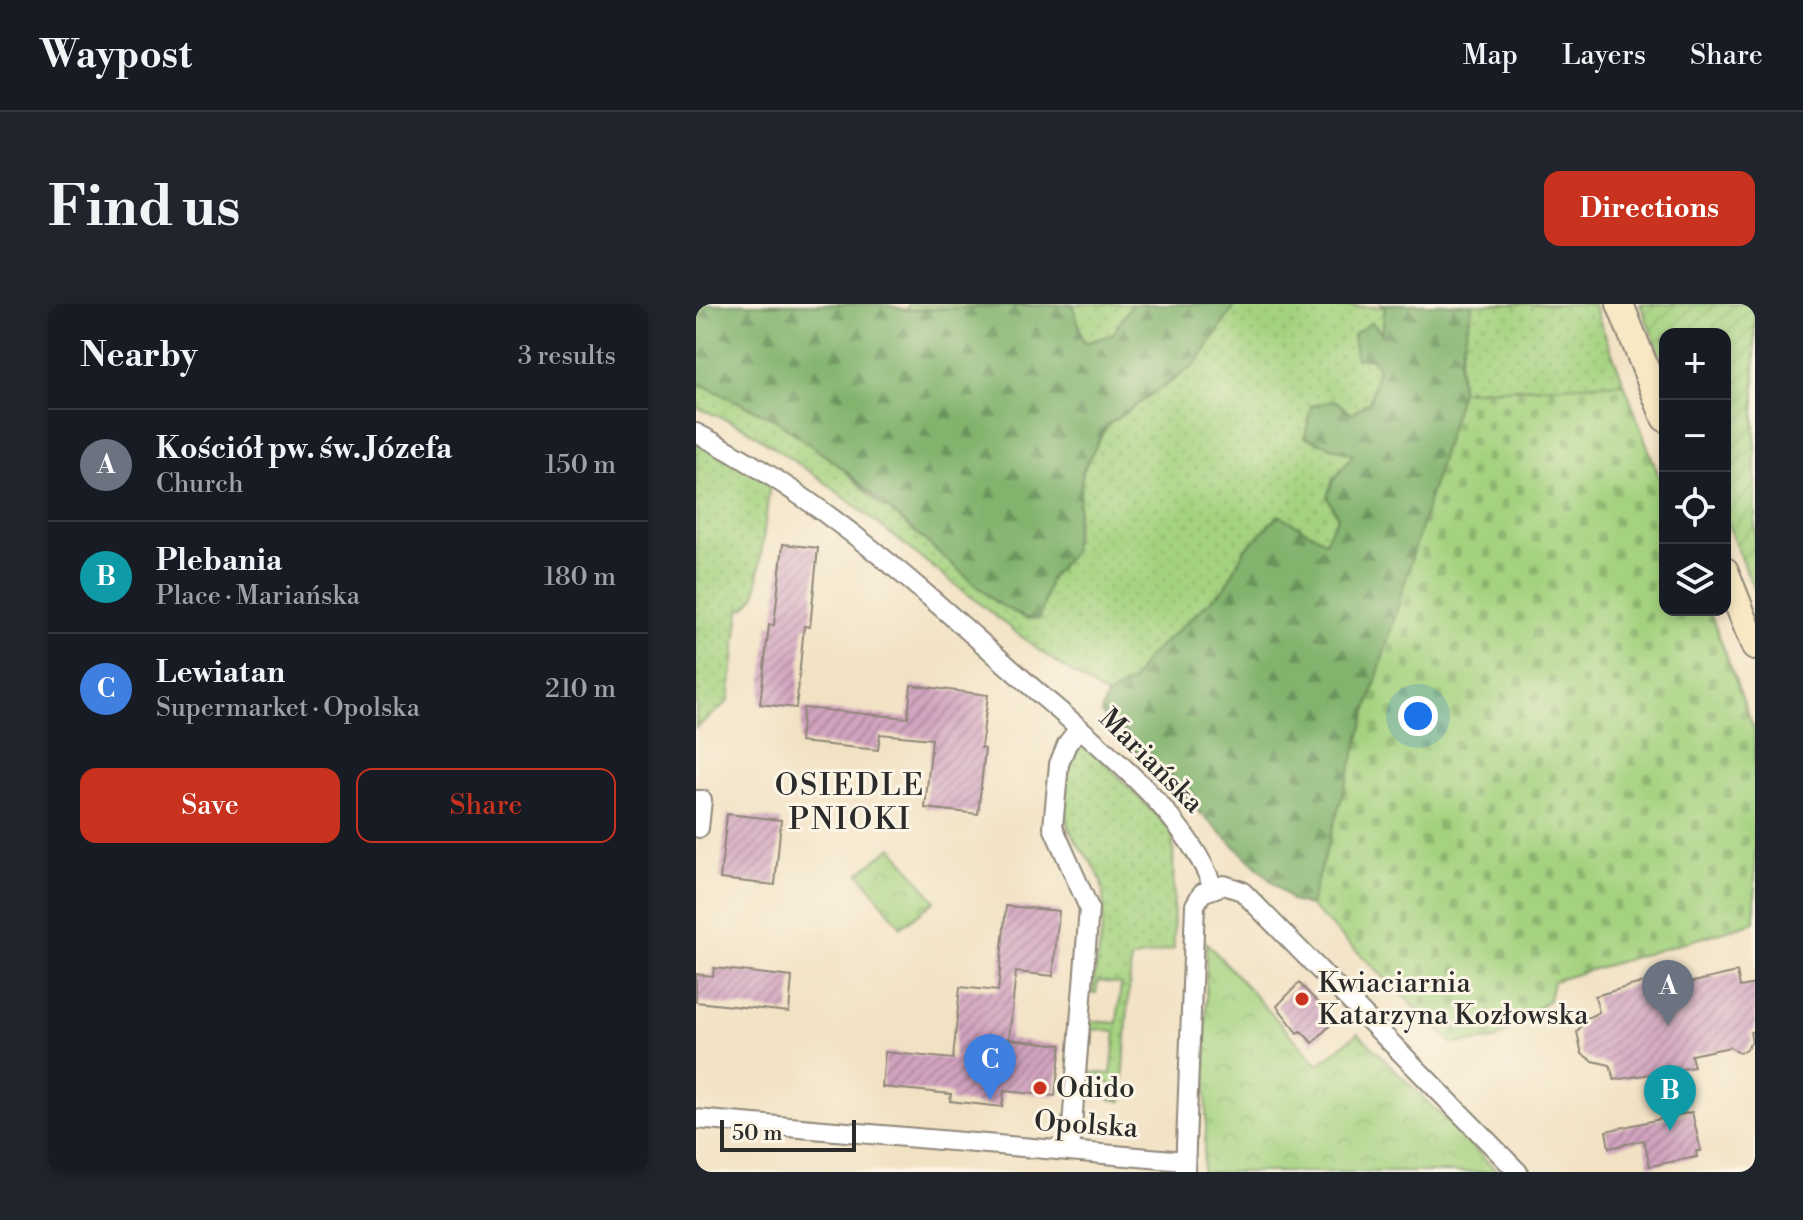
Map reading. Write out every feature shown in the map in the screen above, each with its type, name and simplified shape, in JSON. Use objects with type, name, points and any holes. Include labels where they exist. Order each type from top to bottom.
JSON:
[{"type":"street","points":[[1620,304],[1659,403]]},
{"type":"street","name":"Mariańska","points":[[696,433],[768,471],[820,507],[886,559],[1079,728],[1185,832],[1213,887]]},
{"type":"street","points":[[1731,586],[1755,647]]},
{"type":"street","points":[[1070,1151],[1089,908],[1053,827],[1059,764],[1067,744],[1079,728]]},
{"type":"street","points":[[696,800],[702,800],[699,828]]},
{"type":"street","points":[[1185,1166],[1195,905],[1202,893],[1224,885],[1242,891],[1518,1172]]},
{"type":"street","name":"Opolska","points":[[696,1119],[1070,1151],[1185,1166]]},
{"type":"green space","points":[[696,304],[885,304],[906,310],[1073,304],[1084,343],[1112,335],[1132,304],[1236,304],[1195,365],[1107,425],[1083,470],[1072,553],[1050,578],[1040,619],[1025,618],[995,602],[842,468],[776,420],[696,382]]},
{"type":"green space","points":[[909,304],[1060,304],[906,310]]},
{"type":"green space","points":[[1073,304],[1132,304],[1112,335],[1083,343]]},
{"type":"green space","points":[[1236,304],[1385,307],[1382,335],[1371,358],[1378,368],[1370,401],[1351,414],[1354,455],[1332,482],[1338,517],[1325,541],[1245,549],[1225,588],[1146,659],[1133,681],[1107,696],[1041,652],[822,480],[742,426],[696,407],[696,382],[776,420],[842,468],[881,506],[1050,578],[1072,552],[1083,470],[1107,425],[1195,365]]},
{"type":"green space","points":[[1380,304],[1473,304],[1459,363],[1461,391],[1310,906],[1292,901],[1114,730],[1101,713],[1107,696],[1133,681],[1146,659],[1225,588],[1245,549],[1279,515],[1325,541],[1338,517],[1327,497],[1332,482],[1353,455],[1305,437],[1311,406],[1335,400],[1351,414],[1370,401],[1378,368],[1371,358],[1356,359],[1353,335],[1372,322],[1382,334],[1385,307]]},
{"type":"green space","points":[[1473,304],[1593,304],[1624,383],[1461,391],[1459,363]]},
{"type":"green space","points":[[1640,304],[1755,304],[1755,593],[1731,532],[1731,328],[1659,328],[1659,351]]},
{"type":"green space","points":[[1624,383],[1659,477],[1659,616],[1711,616],[1755,732],[1755,922],[1553,981],[1549,1000],[1495,1040],[1453,1044],[1310,906],[1461,391]]},
{"type":"green space","points":[[696,442],[770,483],[756,595],[746,607],[740,609],[729,701],[696,728]]},
{"type":"green space","points":[[1080,747],[1089,747],[1173,832],[1174,949],[1131,959],[1122,1101],[1109,1099],[1110,1083],[1087,1081],[1085,1093],[1082,1092],[1085,1060],[1088,1060],[1088,1072],[1111,1074],[1116,1032],[1092,1029],[1090,1044],[1087,1043],[1089,1021],[1117,1023],[1121,984],[1098,981],[1096,993],[1092,993],[1103,923],[1103,895],[1096,870],[1072,835],[1064,801],[1069,766]]},
{"type":"green space","points":[[892,847],[935,901],[901,927],[859,873]]},
{"type":"green space","points":[[1206,942],[1318,1065],[1358,1033],[1498,1172],[1202,1172],[1206,1130]]},
{"type":"building","points":[[783,544],[818,548],[810,627],[804,626],[796,708],[760,704],[769,625],[774,625]]},
{"type":"building","points":[[911,685],[988,695],[981,748],[985,749],[978,814],[925,808],[932,739],[880,734],[878,750],[800,742],[803,708],[908,718]]},
{"type":"building","points":[[727,814],[781,820],[775,885],[720,879]]},
{"type":"building","points":[[1006,906],[1059,911],[1053,976],[1016,972],[1009,1039],[1061,1045],[1055,1096],[1004,1091],[1002,1107],[950,1101],[951,1094],[882,1087],[885,1052],[953,1059],[960,987],[998,991]]},
{"type":"building","points":[[714,968],[792,977],[789,1012],[696,1002],[696,974],[713,976]]},
{"type":"building","points":[[1737,972],[1740,987],[1755,984],[1755,1031],[1750,1032],[1752,1042],[1744,1051],[1739,1053],[1730,1047],[1691,1055],[1694,1067],[1614,1080],[1610,1065],[1593,1061],[1582,1054],[1577,1032],[1587,1018],[1599,1012],[1595,996],[1673,974],[1676,986]]},
{"type":"building","points":[[1299,983],[1335,1020],[1313,1043],[1301,1031],[1298,1033],[1277,1006]]},
{"type":"building","points":[[1692,1112],[1701,1151],[1696,1151],[1697,1157],[1650,1166],[1644,1140],[1609,1148],[1606,1131]]},
{"type":"place","name":"Kwiaciarnia Katarzyna Kozłowska","points":[[1302,999]]},
{"type":"place","name":"Kościół pw. św. Józefa","points":[[1668,1026]]},
{"type":"place","name":"Odido","points":[[1040,1088]]},
{"type":"place","name":"Lewiatan","points":[[990,1100]]},
{"type":"place","name":"Plebania","points":[[1670,1131]]},
{"type":"district","name":"OSIEDLE PNIOKI","points":[[850,803]]}]
